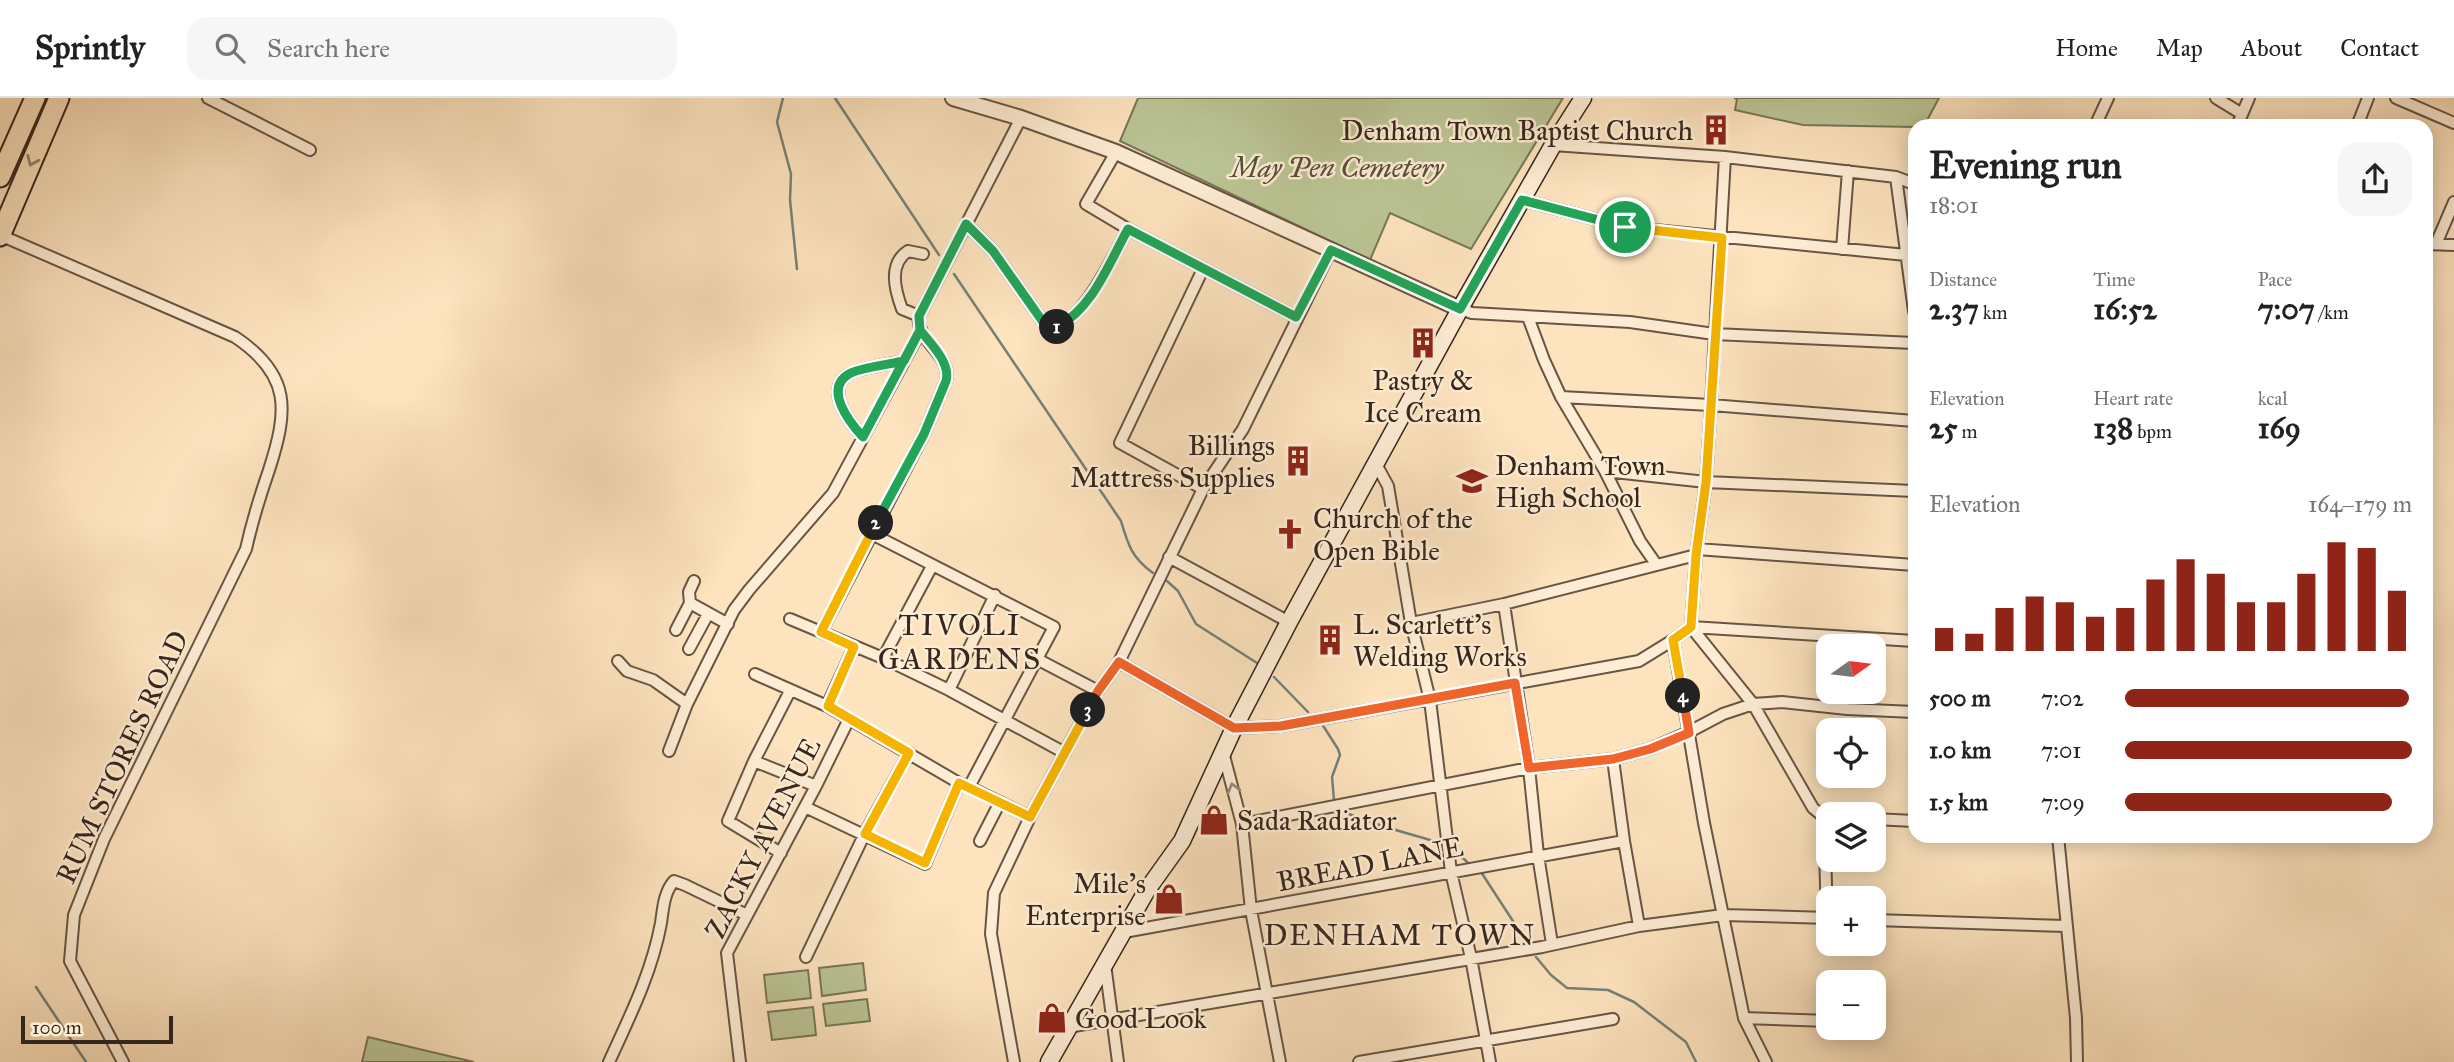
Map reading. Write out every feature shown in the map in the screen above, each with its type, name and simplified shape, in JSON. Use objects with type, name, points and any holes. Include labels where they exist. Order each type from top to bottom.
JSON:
[{"type":"highway","points":[[0,177],[35,98]]},
{"type":"highway","points":[[0,235],[59,98]]},
{"type":"main road","points":[[1049,1062],[1147,890],[1182,841],[1234,728],[1289,622],[1460,309],[1553,145],[1583,98]]},
{"type":"street","points":[[208,98],[310,150]]},
{"type":"street","points":[[953,98],[1021,118],[1116,152],[1472,313],[1630,322],[1714,334],[1908,342]]},
{"type":"street","points":[[2098,119],[2108,98]]},
{"type":"street","points":[[2216,98],[2242,114]]},
{"type":"street","points":[[2240,119],[2249,98]]},
{"type":"street","points":[[2360,119],[2368,98]]},
{"type":"street","points":[[2396,98],[2454,123]]},
{"type":"street","points":[[669,751],[687,704],[728,624],[749,590],[833,494],[920,330],[919,316],[1021,118]]},
{"type":"street","points":[[1553,145],[1725,158],[1896,177],[1908,182]]},
{"type":"street","points":[[1116,152],[1086,204],[1128,229],[1296,317]]},
{"type":"street","points":[[1725,158],[1706,482],[1696,552],[1691,627],[1753,704],[1801,789],[1816,810]]},
{"type":"street","points":[[1842,249],[1849,171]]},
{"type":"street","points":[[1896,177],[1908,269]]},
{"type":"street","points":[[1522,200],[1625,227],[1906,255]]},
{"type":"street","points":[[2433,240],[2454,202]]},
{"type":"street","points":[[966,224],[993,251],[1043,322],[1050,327],[1057,327],[1072,318],[1092,294],[1128,229]]},
{"type":"street","name":"RUM STORES ROAD","points":[[0,235],[235,337],[252,348],[266,362],[276,379],[281,398],[283,416],[279,437],[246,549],[104,839],[74,915],[70,961],[123,1062]]},
{"type":"street","points":[[2433,244],[2454,245]]},
{"type":"street","points":[[1014,1062],[991,934],[994,892],[1030,817],[1098,691],[1119,662],[1203,489],[1243,429],[1331,250]]},
{"type":"street","points":[[919,316],[902,309],[897,296],[894,271],[901,256],[908,251],[923,254]]},
{"type":"street","points":[[1203,269],[1120,443],[1203,489]]},
{"type":"street","points":[[1528,317],[1561,397],[1605,471],[1640,541],[1656,564]]},
{"type":"street","points":[[821,632],[870,533],[924,434],[948,375],[946,365],[920,330]]},
{"type":"street","points":[[863,437],[843,412],[839,397],[841,382],[849,374],[904,361]]},
{"type":"street","points":[[1561,397],[1711,405],[1908,421]]},
{"type":"street","points":[[1376,464],[1388,486],[1411,623],[1430,700],[1451,872],[1471,958],[1490,1062]]},
{"type":"street","points":[[1605,471],[1706,482],[1908,491]]},
{"type":"street","points":[[805,807],[925,863],[964,785],[1006,721],[1035,658],[1054,627],[870,533]]},
{"type":"street","points":[[1411,623],[1504,604],[1696,552],[1908,565]]},
{"type":"street","points":[[1169,557],[1289,622]]},
{"type":"street","points":[[883,658],[932,566]]},
{"type":"street","points":[[676,630],[690,603],[689,592],[694,581]]},
{"type":"street","points":[[949,690],[995,595]]},
{"type":"street","points":[[690,603],[728,624]]},
{"type":"street","points":[[1504,604],[1552,944]]},
{"type":"street","points":[[689,649],[708,614]]},
{"type":"street","points":[[790,619],[883,658],[949,690],[1065,753]]},
{"type":"street","points":[[1119,662],[1234,728],[1281,726],[1639,660],[1691,627],[1908,641]]},
{"type":"street","points":[[1673,640],[1704,823],[1744,1018],[1766,1062]]},
{"type":"street","points":[[828,706],[854,647]]},
{"type":"street","points":[[1035,658],[1098,691]]},
{"type":"street","points":[[618,661],[627,671],[653,680],[687,704]]},
{"type":"street","points":[[755,674],[828,706],[964,785],[1030,817]]},
{"type":"street","points":[[781,853],[728,821],[754,761],[790,691]]},
{"type":"street","points":[[1242,824],[1529,768],[1613,759],[1650,749],[1689,733],[1723,714],[1753,704],[1782,702],[1908,712]]},
{"type":"street","name":"ZACKY AVENUE","points":[[740,1062],[727,953],[849,719]]},
{"type":"street","points":[[1223,752],[1242,824],[1251,910],[1280,1062]]},
{"type":"street","points":[[806,957],[865,834],[909,753]]},
{"type":"street","points":[[1613,759],[1639,926]]},
{"type":"street","points":[[754,761],[816,786]]},
{"type":"street","points":[[980,841],[1000,802]]},
{"type":"street","points":[[1886,820],[1908,821]]},
{"type":"street","name":"BREAD LANE","points":[[1124,932],[1624,841]]},
{"type":"street","points":[[2059,843],[2076,1018],[2077,1062]]},
{"type":"street","points":[[609,1062],[656,951],[665,898],[674,881],[747,915]]},
{"type":"street","points":[[1068,1027],[1552,944],[1639,926],[1723,915],[1816,918]]},
{"type":"street","points":[[1886,920],[2065,926]]},
{"type":"street","points":[[1105,964],[1118,1062]]},
{"type":"street","points":[[1744,1018],[1816,1021]]},
{"type":"street","points":[[1359,1062],[1613,1020]]},
{"type":"green space","name":"May Pen Cemetery","points":[[1138,98],[1563,98],[1471,249],[1390,213],[1370,260],[1120,141]]},
{"type":"green space","points":[[1734,98],[1939,98],[1928,119],[1908,119],[1908,127],[1803,125],[1735,110],[1737,99]]},
{"type":"green space","points":[[863,963],[866,990],[822,996],[819,968]]},
{"type":"green space","points":[[808,970],[811,998],[767,1003],[764,975]]},
{"type":"green space","points":[[867,999],[870,1021],[826,1026],[823,1004]]},
{"type":"green space","points":[[813,1007],[816,1035],[772,1040],[768,1012]]},
{"type":"green space","points":[[368,1037],[474,1062],[362,1062]]},
{"type":"waterway","points":[[783,98],[777,122],[791,174],[790,200],[797,269]]},
{"type":"waterway","points":[[835,98],[939,255]]},
{"type":"waterway","points":[[954,274],[1121,521],[1135,556],[1153,573]]},
{"type":"waterway","points":[[1167,581],[1178,591],[1196,624],[1257,663]]},
{"type":"waterway","points":[[1274,677],[1308,712]]},
{"type":"waterway","points":[[1322,724],[1340,755],[1332,777],[1334,800]]},
{"type":"waterway","points":[[1342,811],[1437,842]]},
{"type":"waterway","points":[[1456,851],[1468,863]]},
{"type":"waterway","points":[[1481,872],[1524,938]]},
{"type":"waterway","points":[[1536,957],[1551,975],[1567,988],[1608,990],[1634,1002],[1686,1042],[1696,1062]]},
{"type":"waterway","points":[[36,987],[86,1062]]},
{"type":"place","name":"Denham Town Baptist Church","points":[[1716,130]]},
{"type":"place","name":"Pastry & Ice Cream","points":[[1423,343]]},
{"type":"place","name":"Billings Mattress Supplies","points":[[1298,461]]},
{"type":"place","name":"Denham Town High School","points":[[1472,481]]},
{"type":"place","name":"Church of the Open Bible","points":[[1290,534]]},
{"type":"place","name":"L. Scarlett's Welding Works","points":[[1330,640]]},
{"type":"place","name":"Sada Radiator","points":[[1214,820]]},
{"type":"place","name":"Mile's Enterprise","points":[[1169,899]]},
{"type":"place","name":"Good Look","points":[[1052,1018]]},
{"type":"district","name":"TIVOLI GARDENS","points":[[960,642]]},
{"type":"district","name":"DENHAM TOWN","points":[[1400,935]]},
{"type":"route","points":[[1625,227],[1522,200],[1460,309],[1331,250],[1296,317],[1128,229],[1092,294],[1072,318],[1057,327],[1050,327],[1043,322],[993,251],[966,224],[919,316],[920,330],[863,437],[843,412],[839,397],[841,382],[849,374],[904,361],[920,330],[946,365],[948,375],[924,434],[870,533],[821,632],[854,647],[828,706],[909,753],[865,834],[925,863],[959,783],[1030,817],[1098,691],[1119,662],[1234,728],[1281,726],[1515,683],[1529,768],[1613,759],[1650,749],[1689,733],[1673,640],[1691,627],[1696,555],[1706,482],[1722,238],[1625,227]]}]
